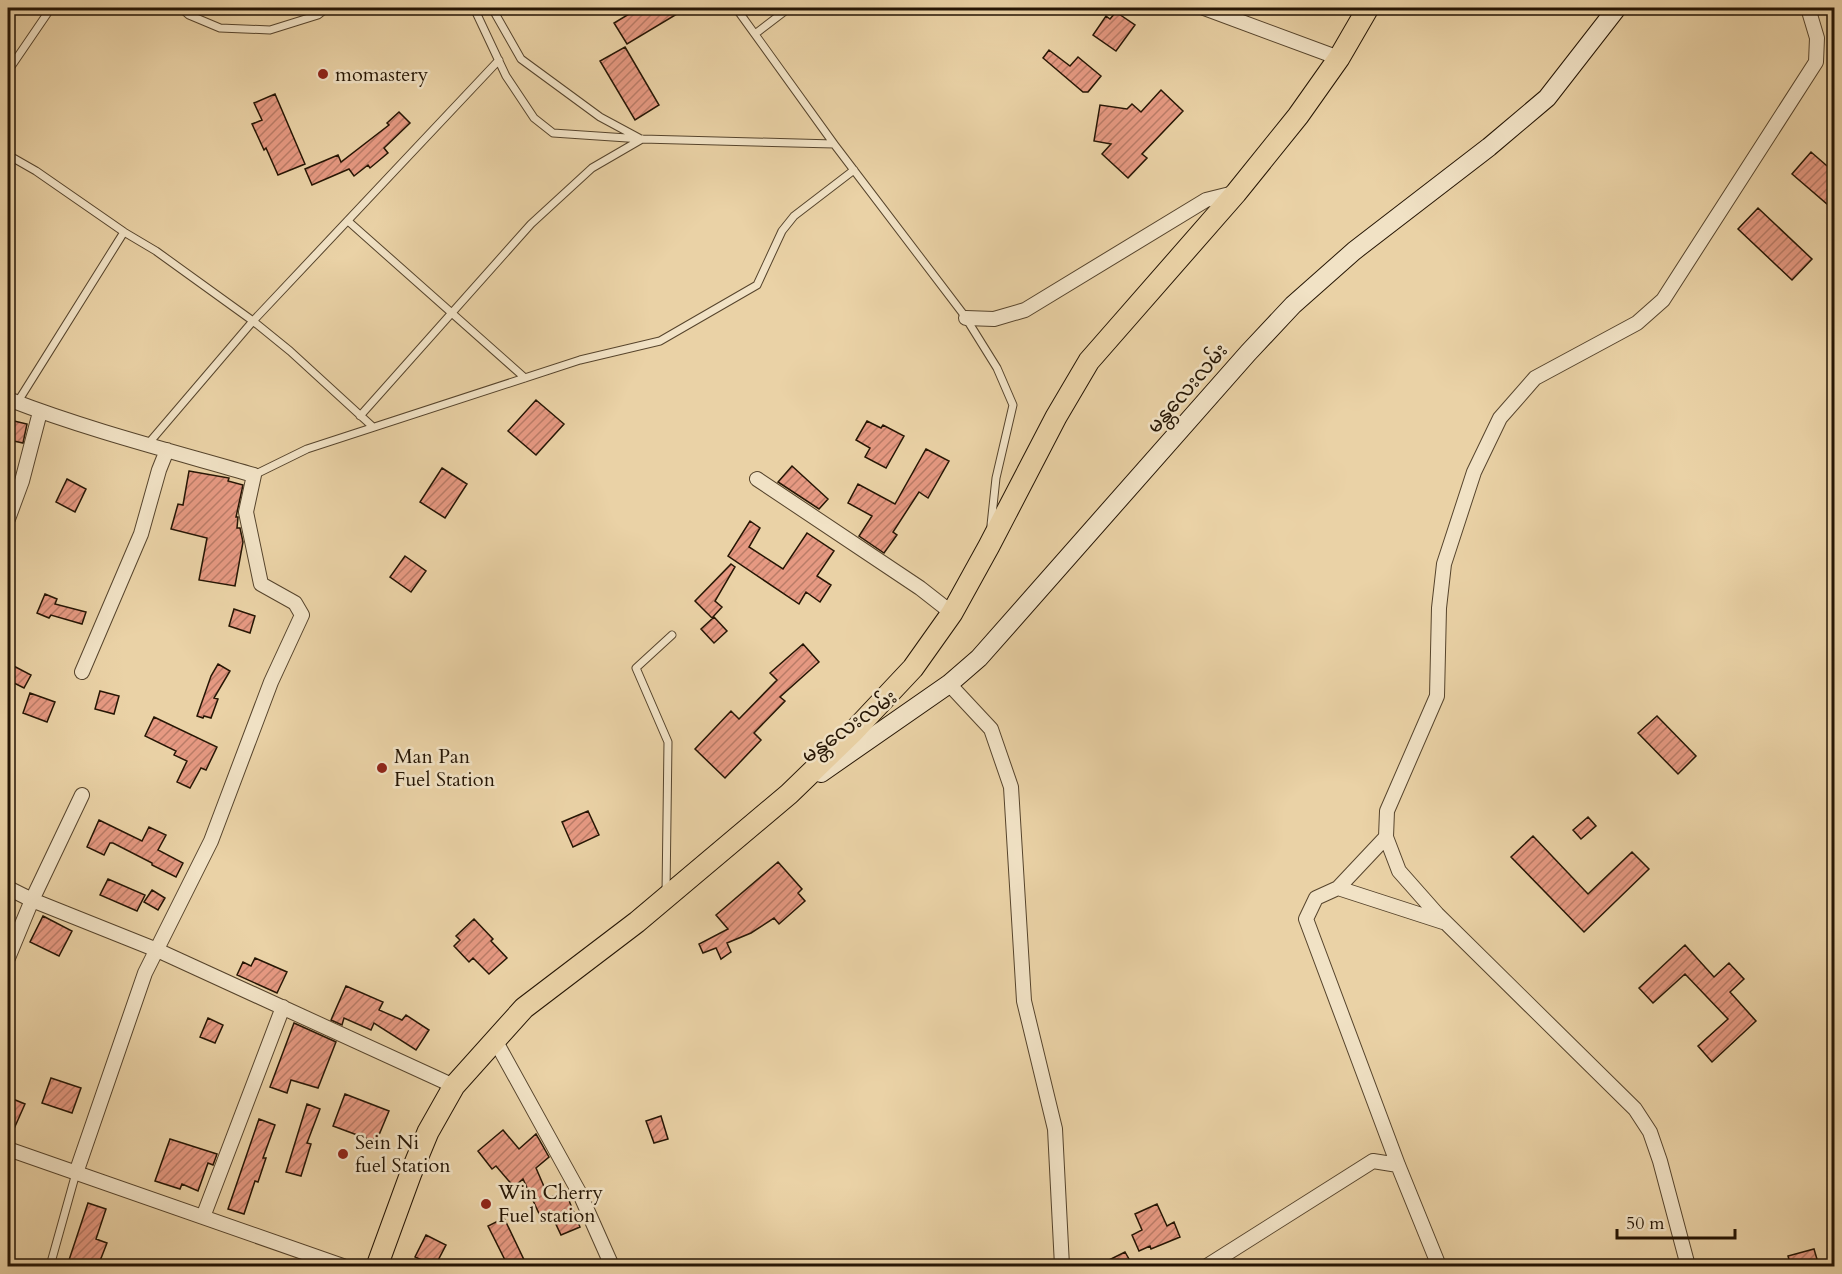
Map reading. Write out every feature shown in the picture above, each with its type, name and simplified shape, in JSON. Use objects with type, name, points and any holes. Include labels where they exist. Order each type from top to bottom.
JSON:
[{"type":"main road","points":[[377,1266],[428,1132],[454,1086],[495,1040],[524,1008],[637,922],[789,794],[852,733],[913,668],[952,613],[1056,417],[1089,361],[1236,193],[1298,116],[1339,58],[1368,8]]},
{"type":"main road","name":"မန္တလေးလမ်း","points":[[789,794],[949,684],[979,658],[1293,305],[1354,251],[1489,147],[1547,98],[1617,8]]},
{"type":"street","points":[[1204,8],[1339,58]]},
{"type":"street","points":[[1688,1266],[1650,1132],[1635,1109],[1445,922],[1399,871],[1386,837],[1386,811],[1437,696],[1439,608],[1444,564],[1474,472],[1500,418],[1535,378],[1637,323],[1663,300],[1816,62],[1817,38],[1808,8]]},
{"type":"street","points":[[966,318],[994,319],[1025,310],[1206,200],[1236,193]]},
{"type":"street","points":[[12,401],[40,412],[254,475],[246,512],[261,584],[295,603],[302,615],[271,682],[211,841],[145,973],[76,1173]]},
{"type":"street","points":[[8,519],[22,481],[40,412]]},
{"type":"street","points":[[82,672],[141,534],[167,450]]},
{"type":"street","points":[[757,479],[920,588],[952,613]]},
{"type":"street","points":[[949,684],[992,729],[1011,787],[1024,1001],[1055,1129],[1062,1266]]},
{"type":"street","points":[[8,958],[32,900],[81,795]]},
{"type":"street","points":[[1386,837],[1338,888],[1316,898],[1306,919],[1398,1166],[1439,1266]]},
{"type":"street","points":[[8,888],[32,900],[157,950],[454,1086]]},
{"type":"street","points":[[1338,888],[1445,922]]},
{"type":"street","points":[[203,1217],[283,1007]]},
{"type":"street","points":[[495,1040],[580,1194],[612,1266]]},
{"type":"street","points":[[1207,1266],[1373,1161],[1386,1134]]},
{"type":"street","points":[[8,1149],[342,1266]]},
{"type":"street","points":[[1373,1161],[1398,1166]]},
{"type":"lane","points":[[8,71],[51,8]]},
{"type":"lane","points":[[181,8],[189,15],[220,28],[270,30],[318,15],[327,8]]},
{"type":"lane","points":[[474,8],[506,76],[534,118],[553,133],[642,139],[834,144]]},
{"type":"lane","points":[[492,8],[521,59],[600,117],[642,139]]},
{"type":"lane","points":[[736,8],[834,144],[966,318],[997,368],[1012,405],[996,478],[989,546]]},
{"type":"lane","points":[[755,34],[789,8]]},
{"type":"lane","points":[[148,444],[254,321],[499,60]]},
{"type":"lane","points":[[360,416],[531,224],[592,168],[642,139]]},
{"type":"lane","points":[[8,155],[36,171],[124,232],[156,251],[254,321],[290,351],[372,428]]},
{"type":"lane","points":[[254,475],[307,448],[580,360],[660,341],[757,285],[782,231],[794,216],[854,170]]},
{"type":"lane","points":[[348,221],[525,378]]},
{"type":"lane","points":[[12,401],[124,232]]},
{"type":"lane","points":[[666,898],[668,742],[636,668],[672,635]]},
{"type":"lane","points":[[50,1266],[76,1173]]},
{"type":"building","points":[[639,8],[687,8],[627,44],[614,23]]},
{"type":"building","points":[[1116,12],[1135,25],[1116,51],[1093,35],[1106,16],[1110,19]]},
{"type":"building","points":[[625,47],[659,105],[635,120],[600,61]]},
{"type":"building","points":[[1049,50],[1070,66],[1078,57],[1101,76],[1088,92],[1083,92],[1043,58]]},
{"type":"building","points":[[1161,90],[1183,111],[1142,154],[1147,158],[1128,178],[1102,154],[1111,144],[1094,141],[1100,105],[1127,109],[1132,104],[1141,112]]},
{"type":"building","points":[[275,94],[305,164],[278,175],[252,124],[262,120],[254,103]]},
{"type":"building","points":[[399,112],[410,123],[384,148],[388,153],[370,168],[368,165],[354,176],[349,169],[312,185],[305,169],[338,155],[341,162],[389,125],[387,123]]},
{"type":"building","points":[[1811,152],[1834,172],[1834,210],[1792,174]]},
{"type":"building","points":[[1758,208],[1812,259],[1792,280],[1738,229]]},
{"type":"building","points":[[536,400],[564,424],[536,455],[508,431]]},
{"type":"building","points":[[14,421],[27,424],[23,443],[9,440]]},
{"type":"building","points":[[867,421],[881,428],[883,425],[904,436],[886,468],[865,457],[870,448],[856,440]]},
{"type":"building","points":[[926,449],[949,461],[928,498],[919,492],[893,532],[897,535],[884,553],[859,536],[872,516],[848,503],[858,484],[895,504]]},
{"type":"building","points":[[792,466],[828,499],[819,509],[778,482]]},
{"type":"building","points":[[442,468],[467,484],[445,518],[420,502]]},
{"type":"building","points":[[189,471],[229,478],[228,481],[243,485],[236,517],[238,517],[237,528],[240,528],[243,542],[235,586],[199,580],[207,538],[171,529],[178,504],[183,505]]},
{"type":"building","points":[[67,479],[86,489],[75,512],[56,502]]},
{"type":"building","points":[[750,521],[760,528],[749,547],[783,569],[807,533],[834,551],[817,576],[831,585],[820,602],[806,592],[799,604],[728,556]]},
{"type":"building","points":[[405,556],[426,571],[411,592],[390,577]]},
{"type":"building","points":[[731,564],[735,567],[715,601],[722,607],[712,618],[695,601]]},
{"type":"building","points":[[45,594],[57,599],[55,604],[86,612],[82,624],[51,615],[49,618],[37,613]]},
{"type":"building","points":[[234,609],[255,616],[250,633],[229,626]]},
{"type":"building","points":[[714,617],[727,631],[714,643],[701,629]]},
{"type":"building","points":[[803,644],[819,662],[780,697],[785,701],[754,733],[761,740],[725,778],[695,749],[731,711],[739,719],[777,680],[770,673]]},
{"type":"building","points":[[8,663],[31,675],[24,688],[8,680]]},
{"type":"building","points":[[218,664],[230,671],[214,698],[218,699],[211,718],[197,716],[211,676]]},
{"type":"building","points":[[100,691],[119,696],[114,714],[95,709]]},
{"type":"building","points":[[30,693],[55,702],[47,722],[23,713]]},
{"type":"building","points":[[1657,716],[1696,756],[1678,774],[1638,733]]},
{"type":"building","points":[[154,717],[217,747],[206,770],[201,768],[190,788],[177,782],[187,761],[174,755],[176,751],[145,736]]},
{"type":"building","points":[[588,811],[599,835],[573,847],[562,822]]},
{"type":"building","points":[[1588,817],[1596,826],[1581,839],[1573,830]]},
{"type":"building","points":[[99,820],[142,841],[149,827],[166,835],[158,850],[183,863],[176,877],[113,843],[110,843],[104,855],[87,847]]},
{"type":"building","points":[[1533,836],[1588,894],[1632,852],[1649,869],[1584,932],[1511,857]]},
{"type":"building","points":[[778,862],[802,889],[798,893],[805,901],[779,924],[774,918],[751,933],[727,943],[731,952],[721,959],[716,948],[703,953],[699,944],[728,929],[716,915]]},
{"type":"building","points":[[108,879],[145,895],[137,911],[100,895]]},
{"type":"building","points":[[152,890],[165,898],[158,910],[144,902]]},
{"type":"building","points":[[43,916],[72,931],[59,956],[30,942]]},
{"type":"building","points":[[474,919],[507,958],[489,974],[473,958],[469,962],[454,946],[460,940],[456,936]]},
{"type":"building","points":[[1685,945],[1714,977],[1729,963],[1744,979],[1730,992],[1756,1021],[1712,1062],[1698,1046],[1728,1019],[1685,974],[1653,1003],[1639,988]]},
{"type":"building","points":[[255,958],[287,972],[277,993],[237,975],[243,962],[251,966]]},
{"type":"building","points":[[346,986],[383,1002],[379,1010],[402,1020],[406,1015],[429,1030],[416,1050],[374,1023],[371,1030],[344,1018],[342,1025],[331,1020]]},
{"type":"building","points":[[208,1018],[223,1025],[215,1043],[200,1037]]},
{"type":"building","points":[[294,1023],[336,1042],[318,1088],[291,1080],[287,1093],[270,1087]]},
{"type":"building","points":[[51,1078],[81,1088],[72,1113],[42,1103]]},
{"type":"building","points":[[345,1094],[389,1111],[376,1142],[333,1126]]},
{"type":"building","points":[[8,1097],[25,1104],[9,1140],[8,1140]]},
{"type":"building","points":[[307,1104],[320,1109],[307,1143],[311,1144],[301,1176],[286,1172]]},
{"type":"building","points":[[661,1116],[668,1139],[654,1143],[646,1121]]},
{"type":"building","points":[[259,1119],[275,1125],[263,1158],[266,1158],[258,1182],[255,1181],[244,1214],[228,1209]]},
{"type":"building","points":[[503,1130],[519,1149],[536,1134],[549,1157],[536,1168],[549,1198],[565,1191],[580,1227],[561,1235],[552,1216],[542,1220],[523,1179],[514,1187],[496,1166],[492,1169],[478,1151]]},
{"type":"building","points":[[170,1139],[217,1154],[213,1165],[208,1163],[198,1191],[182,1184],[180,1189],[155,1181]]},
{"type":"building","points":[[88,1203],[106,1209],[96,1239],[107,1243],[98,1266],[86,1266],[69,1260]]},
{"type":"building","points":[[1157,1204],[1167,1226],[1174,1222],[1180,1237],[1151,1249],[1150,1246],[1139,1251],[1132,1235],[1142,1230],[1135,1214]]},
{"type":"building","points":[[504,1218],[527,1266],[508,1266],[488,1226]]},
{"type":"building","points":[[426,1235],[446,1245],[435,1266],[415,1257]]},
{"type":"building","points":[[1814,1249],[1819,1266],[1791,1266],[1788,1256]]},
{"type":"building","points":[[1125,1252],[1133,1266],[1097,1266]]},
{"type":"place","name":"momastery","points":[[323,74]]},
{"type":"place","name":"Man Pan Fuel Station","points":[[382,768]]},
{"type":"place","name":"Sein Ni fuel Station","points":[[343,1154]]},
{"type":"place","name":"Win Cherry Fuel station","points":[[486,1204]]}]
